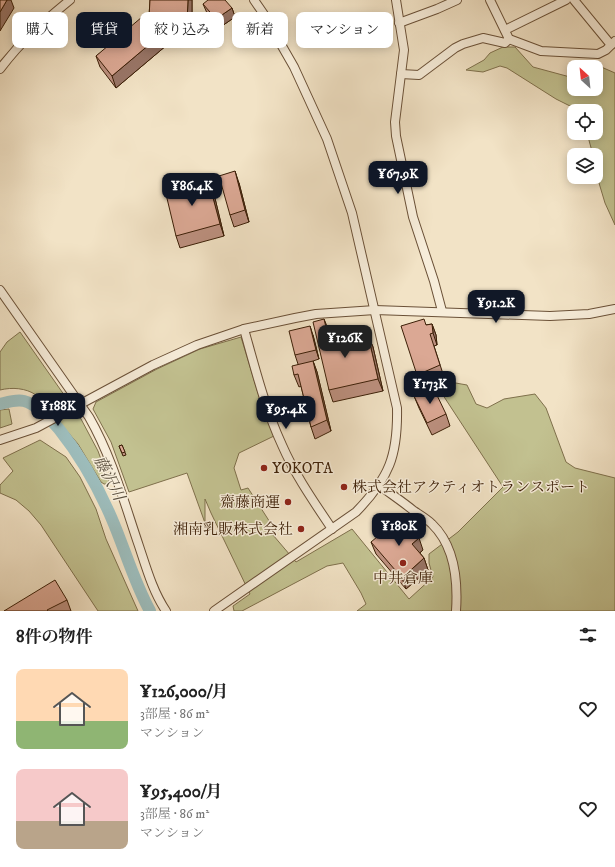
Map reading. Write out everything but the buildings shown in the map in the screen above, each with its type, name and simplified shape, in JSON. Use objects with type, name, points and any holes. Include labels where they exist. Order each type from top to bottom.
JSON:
[{"type":"street","points":[[0,69],[14,50],[34,29],[70,0]]},
{"type":"street","points":[[214,611],[356,512],[379,485],[390,463],[396,441],[397,408],[352,213],[327,139],[294,67],[254,0]]},
{"type":"street","points":[[396,0],[404,50],[395,122],[396,136],[413,217],[442,311]]},
{"type":"street","points":[[399,23],[457,0]]},
{"type":"street","points":[[490,0],[509,39],[541,51],[598,54],[606,50],[613,43],[574,0]]},
{"type":"street","points":[[505,30],[566,0]]},
{"type":"street","points":[[401,74],[419,75],[455,48],[463,44],[483,38],[505,43],[509,39]]},
{"type":"street","points":[[0,290],[89,417],[103,444],[146,565],[166,611]]},
{"type":"street","points":[[0,440],[36,428],[153,365],[198,344],[244,329],[316,314],[375,310],[442,311],[550,316],[589,314],[615,308]]},
{"type":"street","points":[[244,329],[265,404],[282,446],[305,489],[332,529]]},
{"type":"street","points":[[379,485],[432,524],[450,550],[454,564],[456,611]]},
{"type":"shaded area","points":[[503,47],[515,47],[533,67],[567,76],[567,96],[603,96],[603,68],[615,73],[615,225],[605,203],[599,184],[603,184],[603,148],[591,148],[589,140],[603,140],[603,104],[567,104],[507,68],[500,66],[483,72],[466,70],[484,60],[490,53]]},
{"type":"shaded area","points":[[20,332],[81,419],[98,451],[110,484],[104,484],[101,482],[78,444],[36,395],[19,389],[0,390],[0,352],[7,342]]},
{"type":"shaded area","points":[[241,337],[261,403],[274,436],[239,453],[234,468],[241,490],[248,488],[275,530],[273,535],[296,562],[352,529],[409,599],[433,577],[429,563],[429,554],[458,532],[503,487],[437,386],[450,382],[467,385],[476,404],[487,408],[504,399],[535,394],[546,408],[566,462],[575,468],[615,478],[615,611],[357,611],[366,604],[343,563],[327,566],[242,611],[234,611],[233,606],[250,594],[205,499],[205,523],[187,473],[129,492],[111,442],[93,409],[96,402],[157,369],[200,349]]},
{"type":"shaded area","points":[[9,409],[12,424],[0,428],[0,410]]},
{"type":"shaded area","points":[[40,440],[66,457],[80,477],[96,509],[106,539],[138,611],[98,611],[41,525],[29,511],[16,500],[0,493],[0,485],[13,471],[3,458]]},
{"type":"waterway","name":"藤沢川","points":[[0,404],[18,400],[33,405],[48,417],[67,440],[83,463],[103,499],[150,611]]},
{"type":"place","name":"YOKOTA","points":[[264,468]]},
{"type":"place","name":"株式会社アクティオトランスポート","points":[[344,487]]},
{"type":"place","name":"齋藤商運","points":[[288,502]]},
{"type":"place","name":"湘南乳販株式会社","points":[[301,529]]},
{"type":"place","name":"中井倉庫","points":[[403,563]]}]
